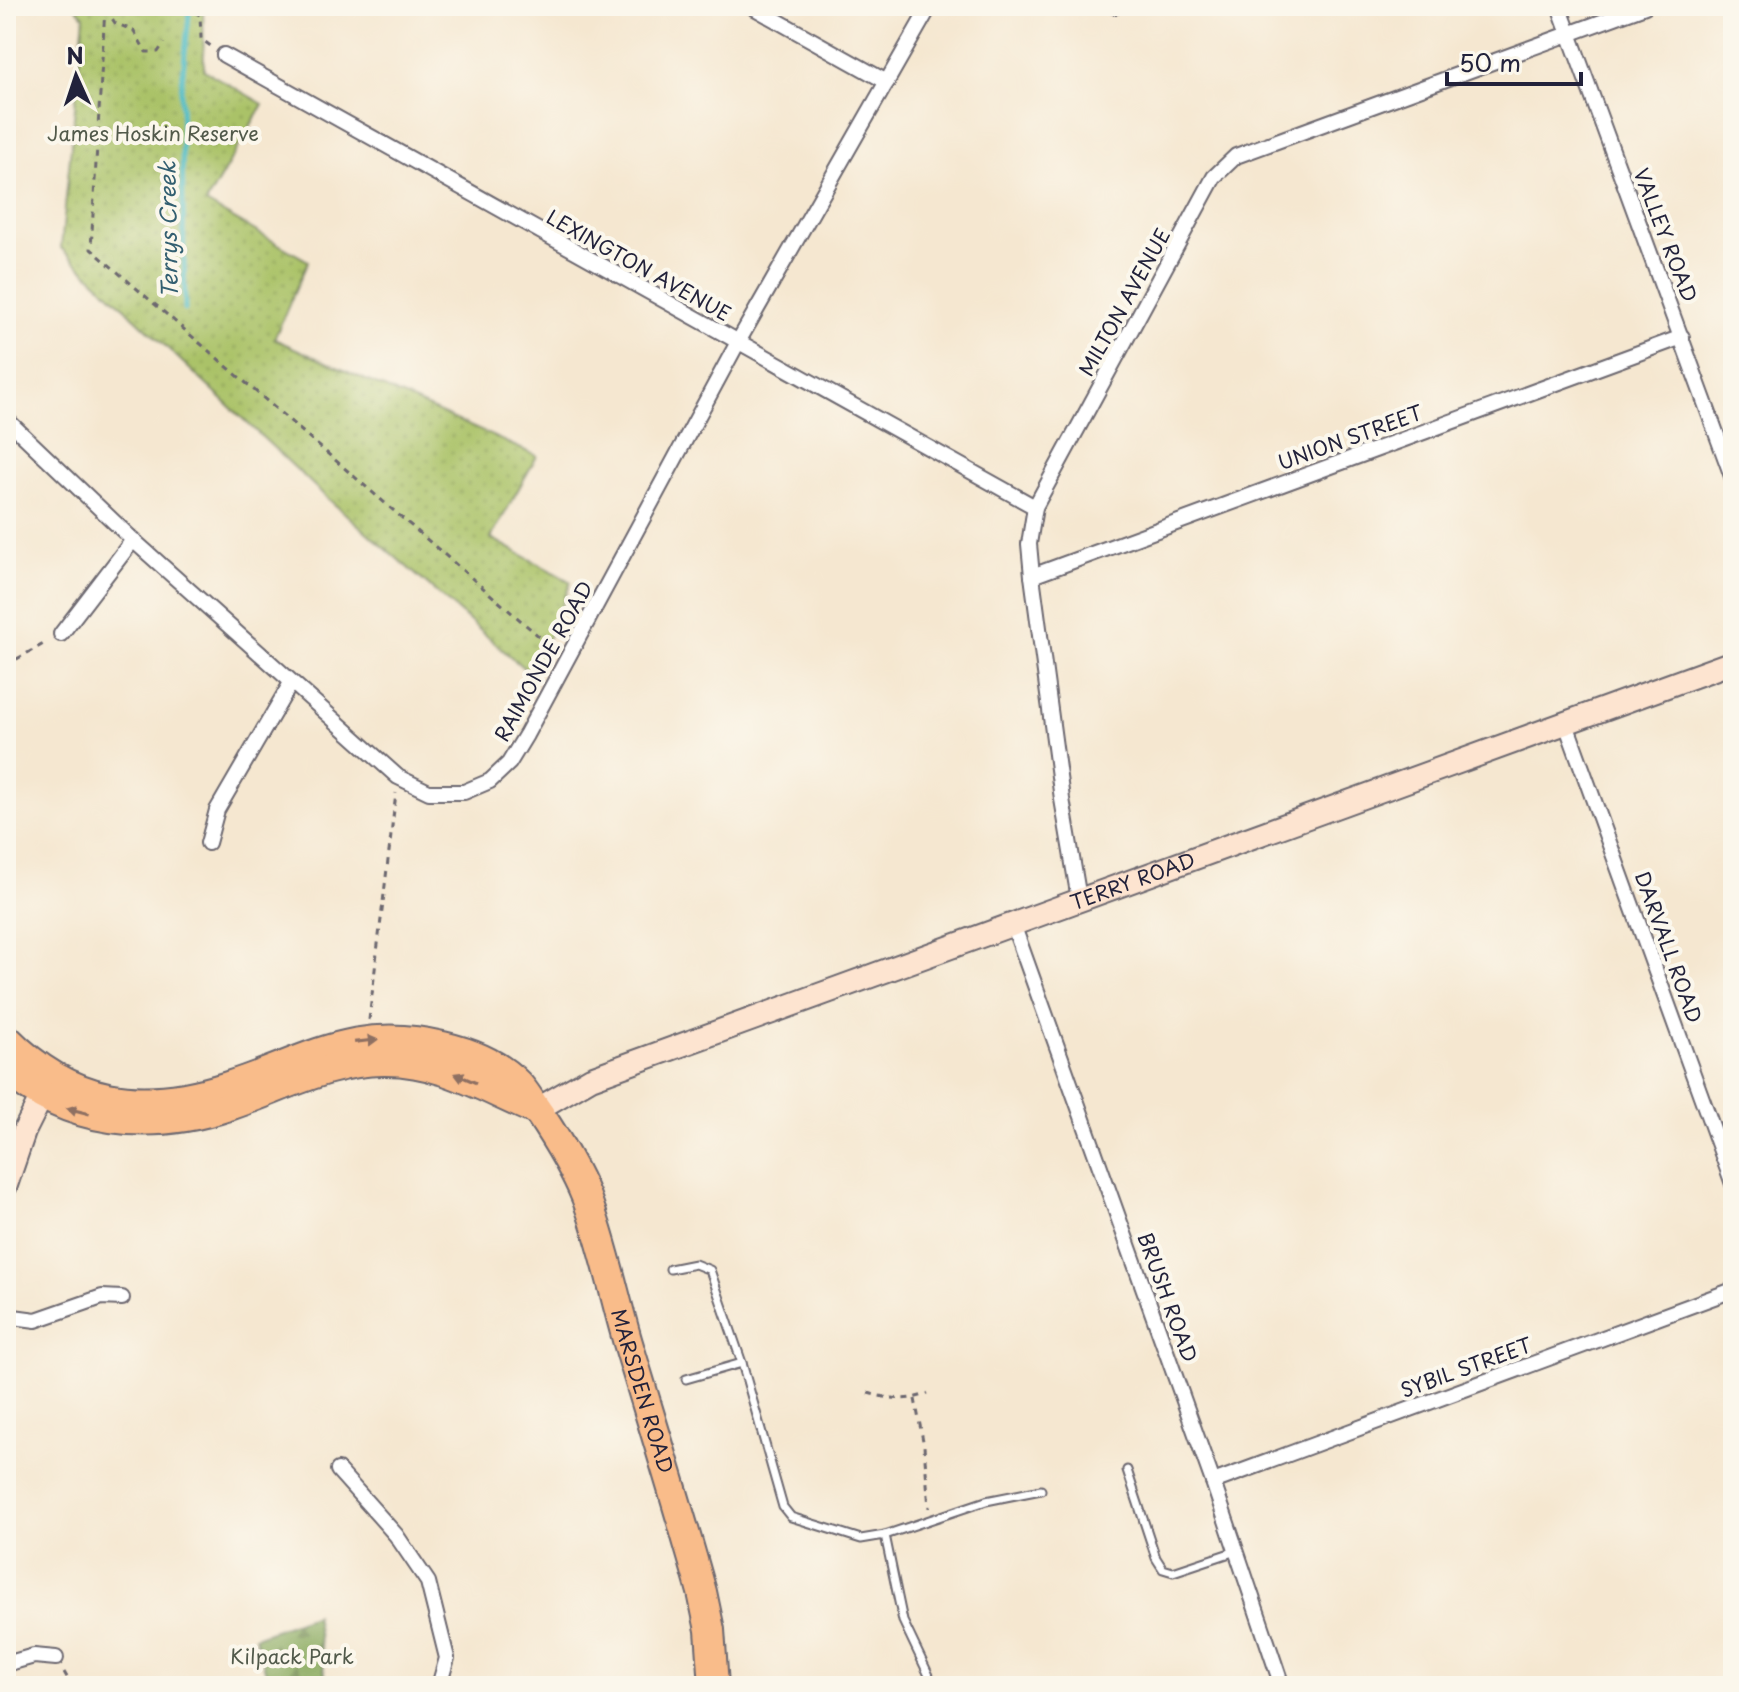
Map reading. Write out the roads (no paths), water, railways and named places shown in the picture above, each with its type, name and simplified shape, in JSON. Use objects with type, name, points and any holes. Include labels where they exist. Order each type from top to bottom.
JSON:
[{"type":"highway","name":"MARSDEN ROAD","points":[[6,1038],[50,1076],[80,1090],[118,1100],[179,1098],[229,1086],[303,1056],[355,1042],[394,1038],[429,1042],[463,1051],[501,1071],[518,1084],[570,1163],[587,1198],[702,1592],[710,1630],[714,1686]]},
{"type":"highway","points":[[6,1068],[42,1096],[68,1109],[98,1116],[159,1120],[191,1116],[228,1106],[324,1070],[384,1061],[415,1062],[444,1069],[536,1110]]},
{"type":"street","points":[[751,6],[887,82]]},
{"type":"street","name":"RAIMONDE ROAD","points":[[6,419],[133,540],[398,777],[429,792],[464,792],[490,781],[509,763],[738,342],[930,6]]},
{"type":"street","name":"VALLEY ROAD","points":[[1559,6],[1733,479]]},
{"type":"street","name":"MILTON AVENUE","points":[[1079,899],[1062,799],[1032,576],[1029,544],[1035,507],[1214,177],[1236,156],[1645,6]]},
{"type":"street","name":"LEXINGTON AVENUE","points":[[224,55],[1035,507]]},
{"type":"street","name":"UNION STREET","points":[[1032,576],[1682,337]]},
{"type":"street","points":[[61,634],[133,540]]},
{"type":"street","name":"TERRY ROAD","points":[[536,1110],[591,1078],[1733,662]]},
{"type":"street","points":[[208,843],[217,810],[291,683]]},
{"type":"street","name":"DARVALL ROAD","points":[[1566,724],[1733,1184]]},
{"type":"street","name":"BRUSH ROAD","points":[[1013,924],[1213,1482],[1282,1686]]},
{"type":"street","points":[[6,1185],[24,1132],[42,1096]]},
{"type":"street","name":"SYBIL STREET","points":[[1213,1482],[1733,1290]]},
{"type":"street","points":[[6,1316],[36,1320],[102,1297],[122,1298]]},
{"type":"street","points":[[338,1470],[396,1535],[428,1582],[447,1658],[439,1686]]},
{"type":"street","points":[[6,1664],[34,1656],[56,1658]]},
{"type":"lane","points":[[670,1269],[695,1264],[710,1270],[742,1363],[783,1507],[791,1517],[861,1539],[885,1535],[986,1501],[1041,1490]]},
{"type":"lane","points":[[686,1379],[742,1363]]},
{"type":"lane","points":[[1127,1470],[1156,1558],[1163,1569],[1173,1572],[1236,1551]]},
{"type":"lane","points":[[885,1535],[903,1621],[934,1686]]},
{"type":"waterway","name":"Terrys Creek","points":[[185,310],[181,91],[190,6]]},
{"type":"park label","name":"James Hoskin Reserve","points":[[153,133]]},
{"type":"park label","name":"Kilpack Park","points":[[292,1656]]}]
